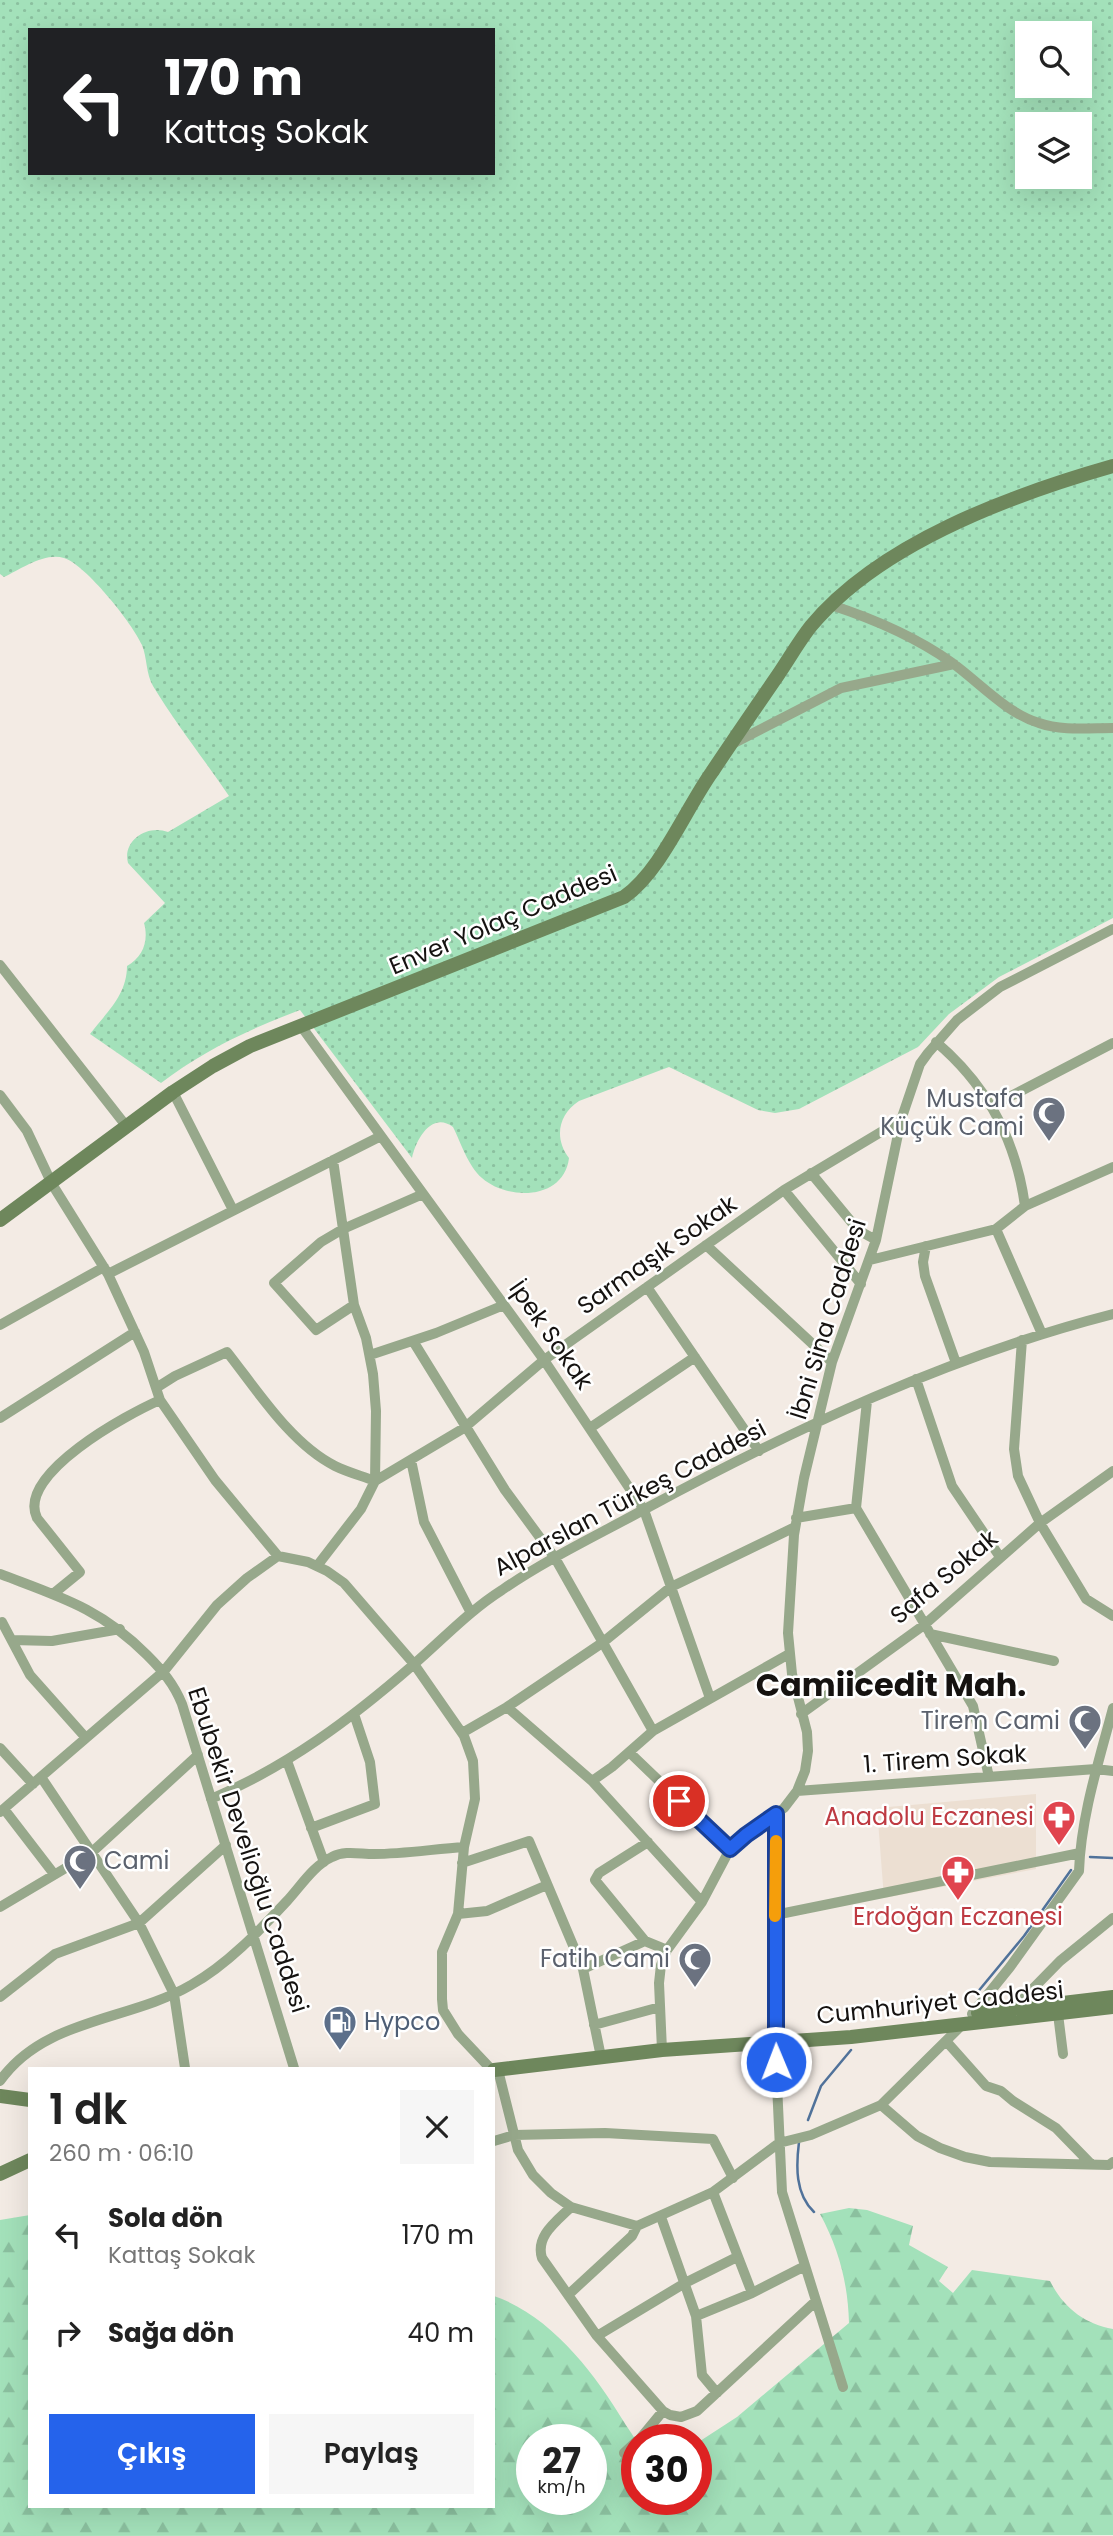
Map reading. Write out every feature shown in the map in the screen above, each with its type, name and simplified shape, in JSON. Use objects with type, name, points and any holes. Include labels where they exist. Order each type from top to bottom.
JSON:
[{"type":"street","name":"Enver Yolaç Caddesi","points":[[0,1220],[173,1092],[231,1055],[624,897],[647,877],[730,744],[810,628],[831,605],[873,571],[955,524],[1036,489],[1113,466]]},
{"type":"street","points":[[831,605],[898,631],[954,664],[1021,716],[1037,723],[1053,727],[1113,728]]},
{"type":"street","points":[[730,744],[841,688],[954,664]]},
{"type":"street","name":"İbni Sina Caddesi","points":[[730,1849],[776,1814],[797,1791],[805,1771],[807,1732],[789,1654],[789,1587],[796,1522],[832,1362],[876,1240],[901,1121],[920,1064],[936,1042],[963,1014],[1000,986],[1113,929]]},
{"type":"street","points":[[0,965],[127,1127]]},
{"type":"street","name":"İpek Sokak","points":[[301,1026],[544,1360],[644,1510],[710,1698]]},
{"type":"street","points":[[936,1042],[968,1073],[992,1106],[1015,1156],[1025,1206]]},
{"type":"street","points":[[992,1106],[1113,1043]]},
{"type":"street","points":[[173,1092],[233,1210]]},
{"type":"street","points":[[0,1096],[27,1131],[52,1184],[106,1270],[135,1332],[160,1400],[215,1480],[278,1556],[317,1566],[344,1583],[414,1664],[462,1733],[473,1761],[475,1786],[464,1847],[458,1914],[442,1952],[443,2010],[467,2045],[492,2067]]},
{"type":"street","name":"Sarmaşık Sokak","points":[[375,1481],[464,1428],[544,1360],[784,1190],[901,1121]]},
{"type":"street","points":[[0,1325],[106,1270],[381,1136]]},
{"type":"street","points":[[317,1566],[361,1509],[375,1481],[376,1402],[370,1355],[354,1305],[333,1160]]},
{"type":"street","points":[[870,1260],[996,1229],[1025,1206],[1113,1167]]},
{"type":"street","points":[[811,1173],[862,1233],[876,1240]]},
{"type":"street","points":[[784,1190],[861,1284]]},
{"type":"street","points":[[354,1305],[316,1330],[274,1283],[321,1242],[343,1229],[423,1194]]},
{"type":"street","points":[[996,1229],[1042,1334]]},
{"type":"street","points":[[706,1245],[832,1362]]},
{"type":"street","points":[[926,1246],[923,1262],[925,1276],[956,1363]]},
{"type":"street","points":[[647,1287],[760,1451]]},
{"type":"street","points":[[370,1355],[505,1305]]},
{"type":"street","name":"Alparslan Türkeş Caddesi","points":[[211,1798],[287,1761],[354,1714],[500,1591],[644,1510],[818,1422],[916,1379],[1022,1340],[1113,1314]]},
{"type":"street","points":[[0,1418],[135,1332]]},
{"type":"street","points":[[1022,1340],[1014,1449],[1022,1488],[1086,1599],[1113,1616]]},
{"type":"street","points":[[413,1341],[464,1428],[555,1558],[653,1731]]},
{"type":"street","points":[[156,1388],[175,1376],[227,1352],[274,1412],[301,1440],[334,1466],[375,1481]]},
{"type":"street","points":[[590,1428],[695,1357]]},
{"type":"street","points":[[916,1379],[952,1486],[1000,1557]]},
{"type":"street","points":[[52,1594],[80,1572],[37,1518],[33,1507],[36,1495],[52,1473],[81,1446],[119,1420],[160,1400]]},
{"type":"street","points":[[866,1401],[856,1508],[973,1706],[989,1777]]},
{"type":"street","points":[[411,1460],[425,1522],[471,1613]]},
{"type":"street","name":"Safa Sokak","points":[[802,1714],[927,1629],[1040,1522],[1113,1471]]},
{"type":"street","points":[[462,1733],[507,1707],[602,1643],[671,1587],[796,1522],[856,1508]]},
{"type":"street","points":[[54,1874],[2,1811],[164,1671],[217,1605],[247,1578],[278,1556]]},
{"type":"street","name":"Ebubekir Develioğlu Caddesi","points":[[0,1574],[86,1608],[120,1629],[164,1671],[179,1694],[295,2067]]},
{"type":"street","points":[[1,1623],[30,1675],[86,1738]]},
{"type":"street","points":[[12,1640],[52,1641],[120,1629]]},
{"type":"street","points":[[927,1629],[1054,1661]]},
{"type":"street","points":[[592,1782],[653,1731],[789,1654]]},
{"type":"street","points":[[507,1707],[592,1782],[702,1902]]},
{"type":"street","points":[[495,2072],[522,2158],[533,2175],[556,2198],[571,2207],[637,2226],[713,2192],[779,2143],[811,2135],[881,2105],[968,2019],[1010,1967],[1079,1871],[1096,1769],[1113,1709]]},
{"type":"street","points":[[311,1828],[375,1804],[370,1762],[354,1714]]},
{"type":"street","points":[[0,1748],[37,1781],[92,1853],[139,1923],[174,1994],[185,2067]]},
{"type":"street","points":[[629,1752],[730,1849],[702,1902],[667,1950],[660,1974],[662,2050]]},
{"type":"street","points":[[0,1908],[92,1853],[198,1755]]},
{"type":"street","points":[[287,1761],[324,1862]]},
{"type":"street","name":"1. Tirem Sokak","points":[[797,1791],[1096,1769],[1113,1771]]},
{"type":"street","points":[[776,1814],[775,2041],[782,2192],[843,2387]]},
{"type":"street","points":[[462,1863],[529,1841],[583,1969],[601,2057]]},
{"type":"street","points":[[648,1842],[596,1875],[595,1880],[645,1941],[667,1950]]},
{"type":"street","points":[[0,1997],[55,1954],[139,1923],[226,1845]]},
{"type":"street","points":[[0,2081],[25,2055],[61,2032],[174,1994],[194,1984],[254,1937],[324,1862],[344,1853],[374,1854],[464,1847]]},
{"type":"street","points":[[775,1915],[1080,1853]]},
{"type":"street","points":[[458,1914],[486,1910],[547,1885]]},
{"type":"street","points":[[1012,2009],[1060,1961],[1113,1918]]},
{"type":"street","points":[[583,1969],[645,1941]]},
{"type":"street","name":"Cumhuriyet Caddesi","points":[[495,2069],[662,2050],[851,2037],[968,2019],[1012,2009],[1113,1997]]},
{"type":"street","points":[[594,2025],[660,2007]]},
{"type":"street","name":"Cumhuriyet Caddesi","points":[[968,2019],[1058,2014],[1113,2007]]},
{"type":"street","points":[[1058,2014],[1063,2054]]},
{"type":"street","points":[[946,2041],[986,2086],[1001,2091],[1056,2127],[1091,2164]]},
{"type":"street","points":[[0,2096],[28,2100]]},
{"type":"street","points":[[881,2105],[917,2136],[965,2157],[990,2162],[1112,2166]]},
{"type":"street","points":[[495,2141],[514,2135],[604,2133],[713,2139],[733,2178]]},
{"type":"street","points":[[0,2174],[28,2162]]},
{"type":"street","points":[[713,2192],[752,2293]]},
{"type":"street","points":[[571,2207],[542,2238],[542,2258],[597,2336],[663,2411],[676,2417],[697,2411],[816,2301]]},
{"type":"street","points":[[661,2217],[696,2316],[702,2375],[717,2393]]},
{"type":"street","points":[[568,2295],[632,2236],[637,2226]]},
{"type":"street","points":[[597,2336],[685,2283],[737,2257]]},
{"type":"street","points":[[696,2316],[752,2293],[805,2266]]},
{"type":"street","points":[[652,2424],[663,2411]]},
{"type":"shaded area","points":[[1036,1794],[1036,1869],[884,1898],[877,1808]]},
{"type":"green space","points":[[0,0],[1113,0],[1113,918],[999,977],[949,1014],[918,1047],[799,1109],[775,1113],[758,1110],[669,1067],[579,1101],[566,1113],[560,1127],[561,1143],[569,1158],[565,1172],[557,1182],[546,1189],[520,1193],[493,1185],[482,1178],[469,1161],[453,1127],[445,1123],[438,1122],[426,1129],[412,1158],[300,1010],[228,1041],[161,1083],[90,1034],[120,994],[127,966],[141,953],[146,936],[144,923],[165,903],[128,863],[129,847],[145,832],[168,832],[229,796],[153,686],[142,645],[119,610],[96,583],[73,563],[57,557],[33,562],[4,577],[0,574]]},
{"type":"green space","points":[[849,2208],[867,2210],[913,2226],[909,2245],[948,2267],[939,2281],[953,2293],[972,2270],[1050,2281],[1061,2299],[1076,2313],[1102,2327],[1113,2329],[1113,2535],[0,2536],[0,2220],[28,2215],[28,2508],[495,2508],[495,2296],[534,2317],[569,2347],[626,2424],[621,2424],[621,2515],[712,2515],[712,2433],[737,2417],[849,2323],[847,2294],[841,2267],[820,2214]]},
{"type":"waterway","points":[[1090,1857],[1113,1858]]},
{"type":"waterway","points":[[976,1994],[1024,1936],[1071,1870]]},
{"type":"waterway","points":[[808,2120],[821,2086],[851,2050]]},
{"type":"waterway","points":[[799,2142],[798,2179],[803,2197],[814,2212]]},
{"type":"slow traffic","points":[[775,1916],[776,1841]]},
{"type":"place","name":"Mustafa Küçük Cami","points":[[1049,1143]]},
{"type":"place","name":"Tirem Cami","points":[[1085,1751]]},
{"type":"place","name":"Anadolu Eczanesi","points":[[1059,1847]]},
{"type":"place","name":"Cami","points":[[80,1891]]},
{"type":"place","name":"Erdoğan Eczanesi","points":[[958,1902]]},
{"type":"place","name":"Fatih Cami","points":[[695,1989]]},
{"type":"place","name":"Hypco","points":[[340,2052]]},
{"type":"district","name":"Camiicedit Mah.","points":[[891,1685]]},
{"type":"route","points":[[679,1801],[730,1849],[738,1840],[776,1814],[776,2062]]}]
